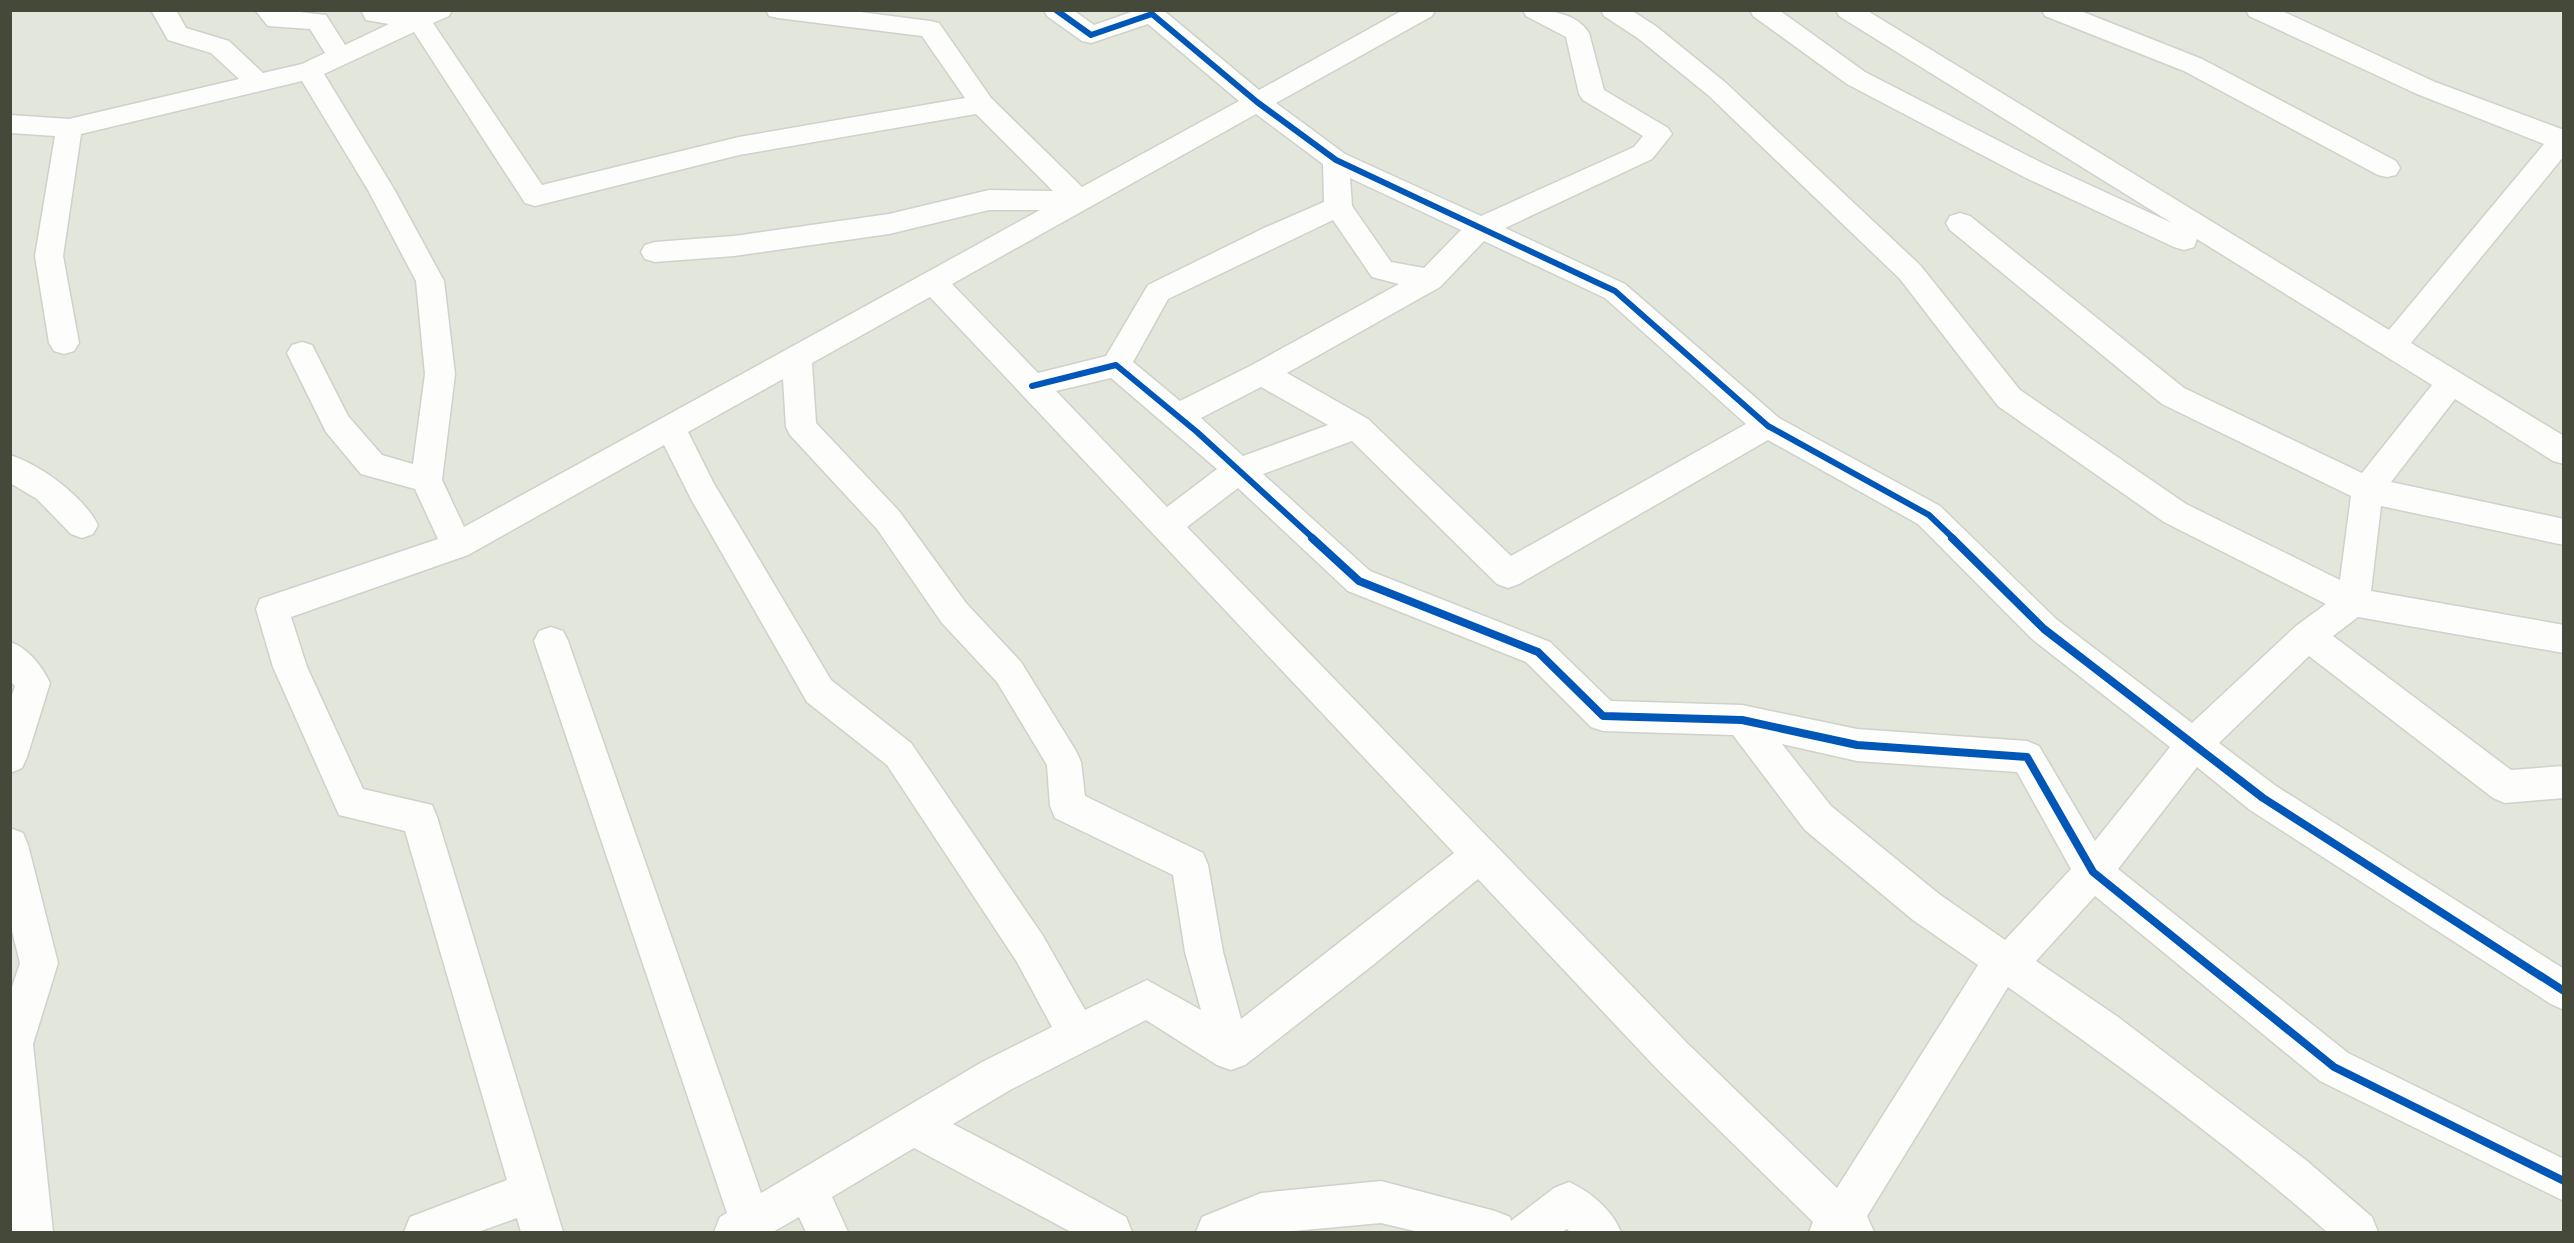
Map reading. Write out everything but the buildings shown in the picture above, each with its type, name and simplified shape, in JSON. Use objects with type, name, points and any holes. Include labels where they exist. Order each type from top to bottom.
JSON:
[{"type":"street","points":[[163,10],[177,34],[220,47],[258,83]]},
{"type":"street","points":[[267,10],[277,20],[316,21],[340,57]]},
{"type":"street","points":[[373,10],[375,14],[429,15]]},
{"type":"street","points":[[778,10],[930,29],[982,104],[1079,201]]},
{"type":"street","points":[[1056,10],[1091,35],[1152,14],[1257,102],[1336,160],[1615,291],[1768,426],[1929,515],[2044,629],[2263,798],[2564,991]]},
{"type":"street","points":[[542,1233],[419,817],[352,803],[290,667],[272,609],[458,546],[1423,10]]},
{"type":"street","points":[[1177,416],[1262,373],[1430,279],[1480,228],[1643,153],[1659,134],[1592,94],[1577,33],[1535,10]]},
{"type":"street","points":[[1613,10],[1647,33],[1717,89],[1910,272],[2009,398],[2175,513],[2353,602],[2564,639]]},
{"type":"street","points":[[1762,10],[1856,78],[2012,160],[2325,306]]},
{"type":"street","points":[[1848,10],[2564,452]]},
{"type":"street","points":[[2054,10],[2193,64],[2387,168]]},
{"type":"street","points":[[2258,10],[2426,88],[2563,141],[2391,347]]},
{"type":"street","points":[[10,124],[69,128],[309,71],[429,15]]},
{"type":"street","points":[[429,15],[536,196],[739,146],[982,104]]},
{"type":"street","points":[[309,71],[381,189],[430,281],[440,374],[426,480],[458,546]]},
{"type":"street","points":[[64,343],[49,256],[69,128]]},
{"type":"street","points":[[1336,160],[1338,207],[1382,270],[1430,279]]},
{"type":"street","points":[[655,252],[734,246],[889,224],[989,200],[1079,201]]},
{"type":"street","points":[[1032,386],[1116,365],[1158,292],[1274,235],[1338,207]]},
{"type":"street","points":[[1960,224],[2173,396],[2367,490],[2564,532]]},
{"type":"street","points":[[933,282],[1672,1057],[1841,1228],[2003,960]]},
{"type":"street","points":[[302,353],[337,424],[372,465],[426,480]]},
{"type":"street","points":[[797,357],[801,426],[888,520],[954,613],[1009,672],[1064,762],[1068,806],[1190,866],[1204,952],[1231,1051]]},
{"type":"street","points":[[1116,365],[1239,470],[1359,581],[1538,652],[1603,716],[1742,720],[1857,744],[2027,757],[2093,872],[2334,1067],[2564,1181]]},
{"type":"street","points":[[1262,373],[1357,427],[1508,574],[1768,426]]},
{"type":"street","points":[[2003,960],[2009,963],[2093,872],[2194,744],[2308,636],[2353,602],[2367,490],[2451,383]]},
{"type":"street","points":[[1165,526],[1239,470],[1357,427]]},
{"type":"street","points":[[670,428],[702,490],[819,690],[899,754],[1030,949],[1077,1035]]},
{"type":"street","points":[[10,467],[48,490],[82,525]]},
{"type":"street","points":[[2308,636],[2388,695],[2505,787],[2564,782]]},
{"type":"street","points":[[551,641],[743,1228],[996,1076],[1147,999],[1231,1051]]},
{"type":"street","points":[[10,656],[33,683],[10,757]]},
{"type":"street","points":[[1742,720],[1818,818],[1926,907],[2104,1031],[2293,1175],[2357,1233]]},
{"type":"street","points":[[10,844],[39,963],[12,1043],[32,1233]]},
{"type":"street","points":[[1231,1051],[1360,952],[1480,855]]},
{"type":"street","points":[[914,1126],[1006,1173],[1111,1233]]},
{"type":"street","points":[[807,1189],[827,1233]]},
{"type":"street","points":[[425,1233],[531,1192]]},
{"type":"street","points":[[1217,1233],[1261,1214],[1382,1202],[1495,1233]]},
{"type":"street","points":[[1527,1233],[1569,1203],[1600,1233]]},
{"type":"shaded area","points":[[11,11],[2563,11],[2563,1232],[11,1232]]},
{"type":"cycle path","points":[[1056,10],[1091,35],[1152,14],[1257,102],[1336,160],[1615,291],[1768,426],[1929,515],[2044,629],[2263,798],[2564,991]]},
{"type":"cycle path","points":[[1032,386],[1116,365],[1197,432],[1359,581],[1538,652],[1603,716],[1742,720],[1857,745],[2027,757],[2093,872],[2334,1067],[2564,1181]]}]
